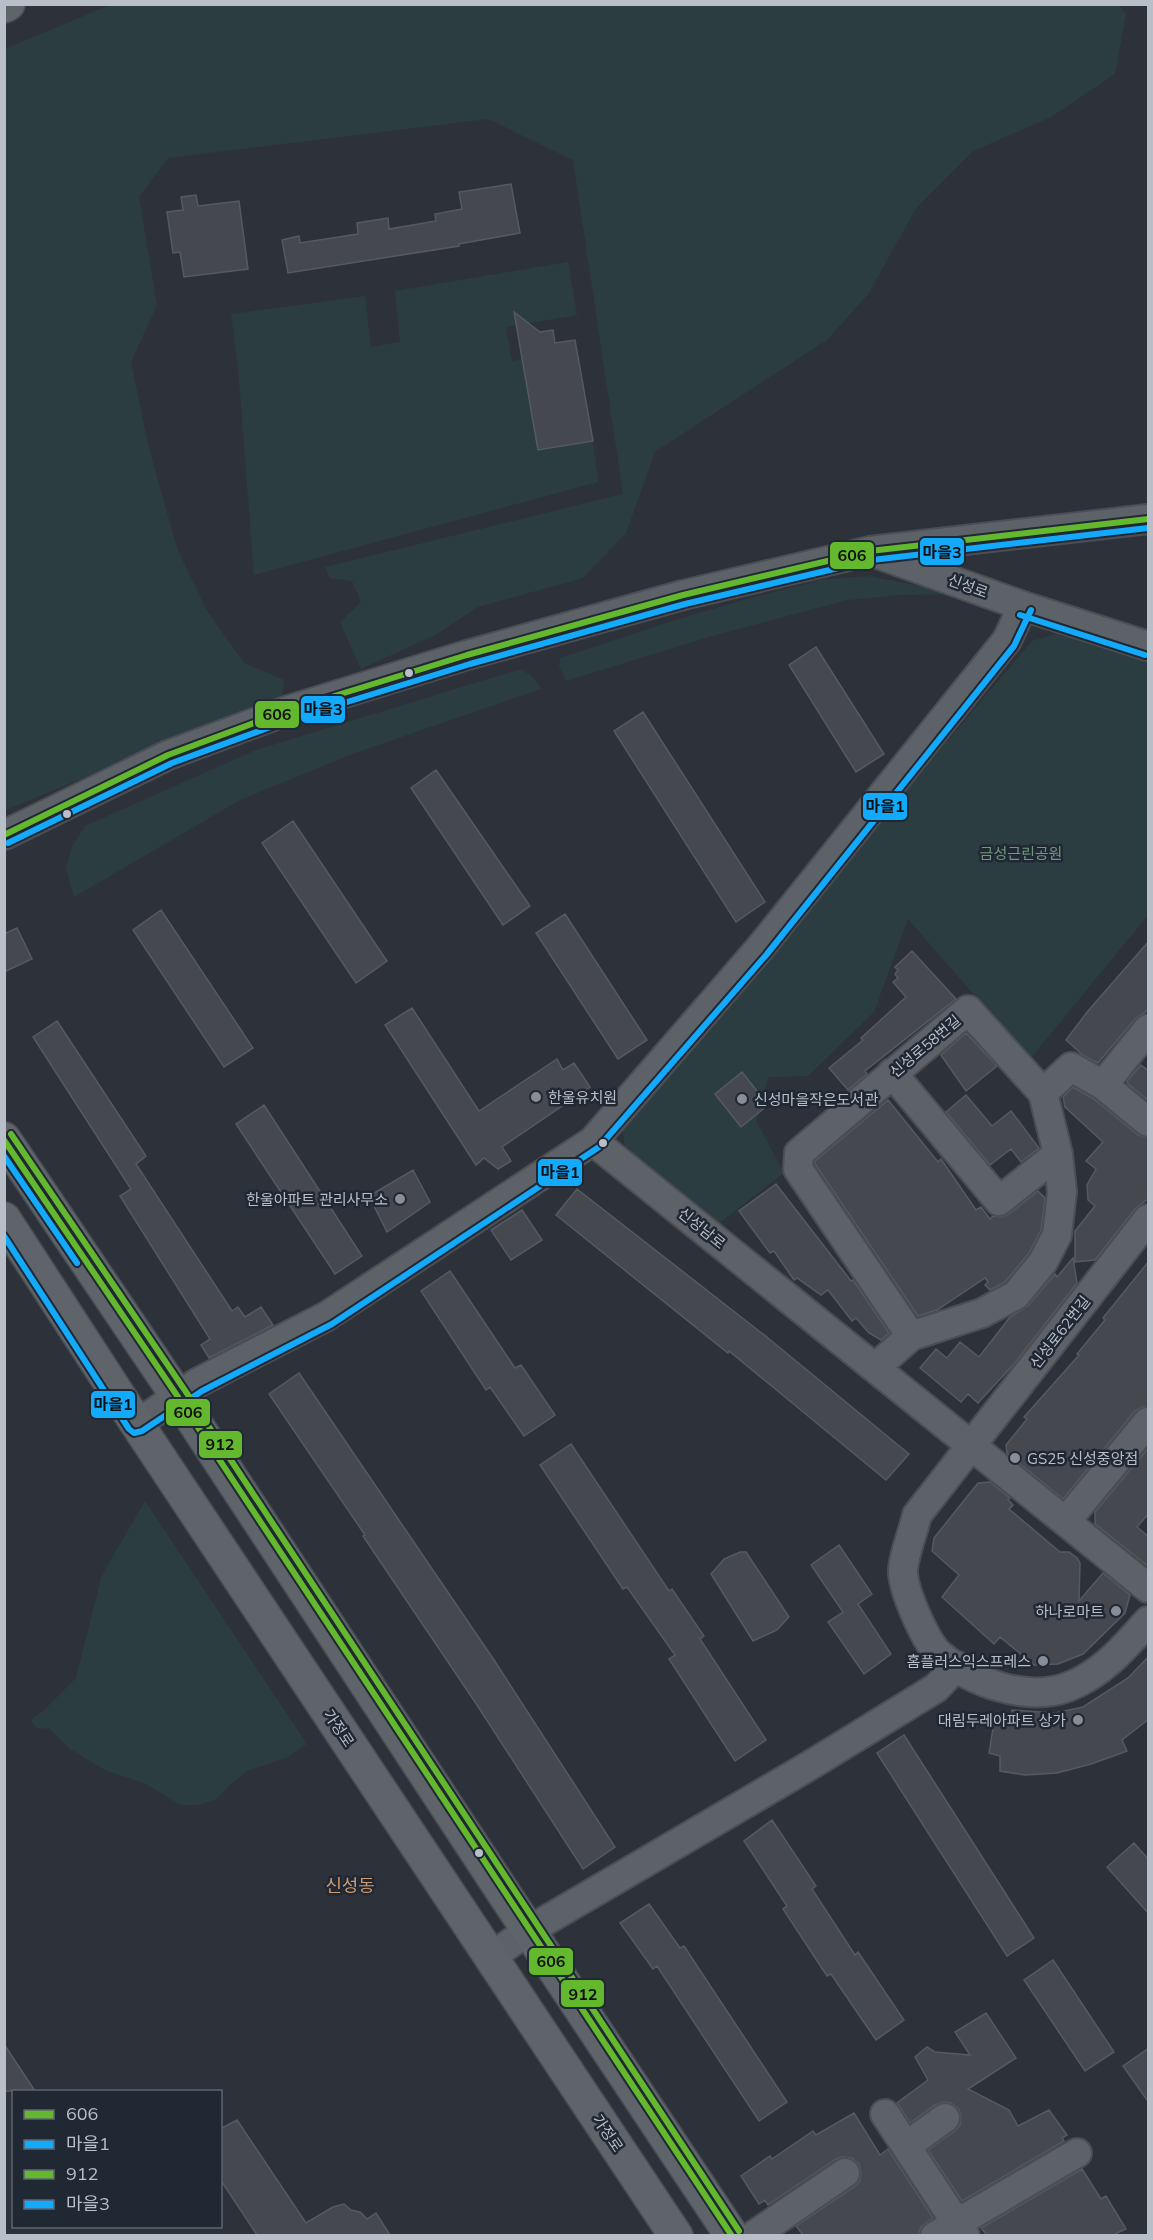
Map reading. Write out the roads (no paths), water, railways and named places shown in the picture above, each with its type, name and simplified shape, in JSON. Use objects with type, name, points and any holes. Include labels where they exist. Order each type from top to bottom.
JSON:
[{"type":"main road","points":[[4,1139],[178,1397],[528,1931],[732,2235]]},
{"type":"main road","name":"가정로","points":[[4,1219],[490,1958],[676,2235]]},
{"type":"street","points":[[4,835],[168,755],[290,710],[467,655],[683,595],[870,551],[1149,519]]},
{"type":"street","name":"신성로","points":[[870,551],[1023,606],[1149,646]]},
{"type":"street","points":[[137,1424],[197,1383],[327,1316],[593,1141],[780,922],[1007,640],[1023,606]]},
{"type":"street","name":"신성로58번길","points":[[876,1367],[912,1336],[982,1313],[1016,1295],[1043,1262],[1057,1235],[1062,1192],[1058,1154],[1043,1093],[968,1010],[799,1153],[798,1169],[912,1336]]},
{"type":"street","points":[[1103,1084],[1149,1029]]},
{"type":"street","points":[[1043,1093],[1071,1067],[1103,1084],[1149,1122]]},
{"type":"street","points":[[892,1073],[999,1201],[1058,1154]]},
{"type":"street","name":"신성남로","points":[[593,1141],[1149,1588]]},
{"type":"street","name":"신성로62번길","points":[[971,1444],[1149,1219]]},
{"type":"street","points":[[1066,1521],[1149,1422]]},
{"type":"street","points":[[971,1444],[917,1515],[903,1572],[917,1620],[939,1654],[970,1675],[1007,1689],[1038,1694],[1068,1687],[1098,1672],[1123,1650],[1149,1621]]},
{"type":"street","points":[[490,1958],[528,1931],[809,1766],[936,1688],[957,1666]]},
{"type":"street","points":[[885,2114],[906,2146],[952,2231],[1077,2153]]},
{"type":"street","points":[[906,2146],[945,2118]]},
{"type":"street","points":[[753,2235],[845,2173]]},
{"type":"place","name":"한울유치원","points":[[536,1097]]},
{"type":"place","name":"신성마을작은도서관","points":[[742,1099]]},
{"type":"place","name":"한울아파트 관리사무소","points":[[400,1199]]},
{"type":"place","name":"GS25 신성중앙점","points":[[1015,1458]]},
{"type":"place","name":"하나로마트","points":[[1116,1611]]},
{"type":"place","name":"홈플러스익스프레스","points":[[1043,1661]]},
{"type":"place","name":"대림두레아파트 상가","points":[[1078,1720]]},
{"type":"district","name":"신성동","points":[[350,1885]]},
{"type":"park label","name":"금성근린공원","points":[[1021,853]]}]
